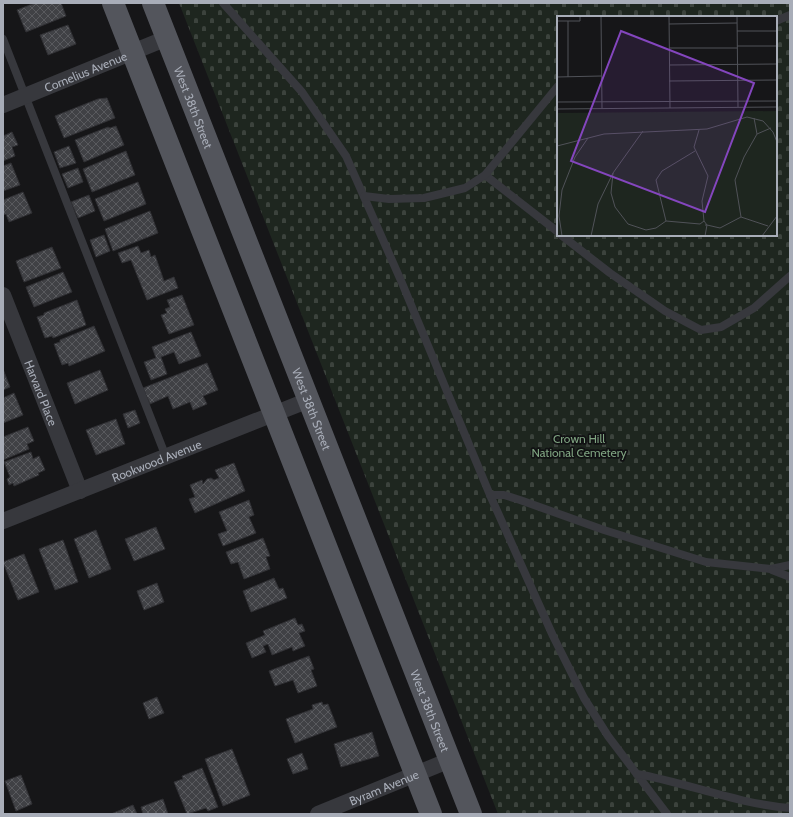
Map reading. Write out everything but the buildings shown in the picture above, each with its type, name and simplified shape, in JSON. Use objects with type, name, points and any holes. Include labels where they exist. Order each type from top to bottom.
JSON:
[{"type":"main road","points":[[113,3],[430,814]]},
{"type":"main road","name":"West 38th Street","points":[[153,3],[471,814]]},
{"type":"street","name":"Cornelius Avenue","points":[[3,105],[167,38]]},
{"type":"street","name":"Harvard Place","points":[[3,295],[80,491]]},
{"type":"street","name":"Rookwood Avenue","points":[[3,521],[309,400]]},
{"type":"street","name":"Byram Avenue","points":[[318,814],[450,760]]},
{"type":"lane","points":[[223,3],[302,92],[346,156],[402,283],[490,495],[553,636],[584,698],[608,736],[667,814]]},
{"type":"lane","points":[[777,21],[790,15]]},
{"type":"lane","points":[[3,39],[166,457]]},
{"type":"lane","points":[[364,196],[388,199],[424,198],[465,188],[485,175],[557,87]]},
{"type":"lane","points":[[485,175],[557,231]]},
{"type":"lane","points":[[562,236],[610,273],[659,307],[701,330],[720,327],[754,308],[790,276]]},
{"type":"lane","points":[[490,495],[504,495],[604,530],[706,562],[771,569],[790,577]]},
{"type":"lane","points":[[771,569],[790,565]]},
{"type":"lane","points":[[637,774],[666,779],[766,806],[790,808]]},
{"type":"green space","name":"Crown Hill National Cemetery","points":[[179,3],[790,3],[790,814],[498,814]]}]
